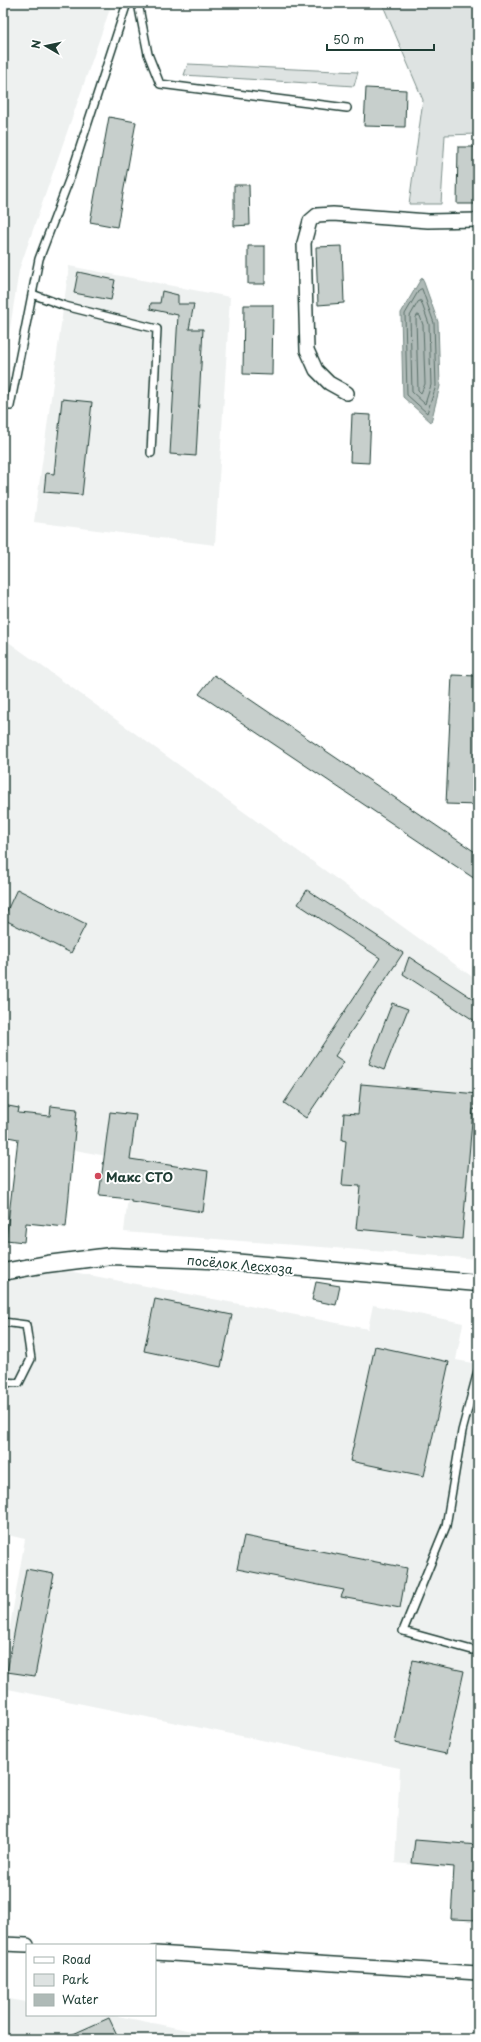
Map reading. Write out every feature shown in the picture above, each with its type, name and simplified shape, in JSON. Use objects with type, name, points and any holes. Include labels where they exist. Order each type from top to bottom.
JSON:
[{"type":"street","points":[[347,393],[329,383],[316,370],[307,350],[304,243],[310,221],[317,215],[333,214],[428,221],[478,220]]},
{"type":"street","name":"посёлок Лесхоза","points":[[3,1272],[47,1264],[111,1256],[209,1260],[478,1283]]},
{"type":"street","points":[[3,1944],[26,1946]]},
{"type":"street","points":[[156,1953],[478,1973]]},
{"type":"lane","points":[[10,406],[39,259],[71,175],[127,3]]},
{"type":"lane","points":[[138,3],[148,54],[160,84],[347,108]]},
{"type":"lane","points":[[32,294],[65,306],[157,329],[151,453]]},
{"type":"lane","points":[[3,1322],[26,1325],[31,1359],[19,1383],[3,1382]]},
{"type":"lane","points":[[472,1650],[403,1631],[446,1526],[462,1431],[478,1371]]},
{"type":"shaded area","points":[[3,3],[112,3],[19,270],[3,374]]},
{"type":"shaded area","points":[[69,266],[230,297],[215,545],[34,522]]},
{"type":"shaded area","points":[[3,638],[478,981],[478,1259],[124,1232],[132,1161],[3,1136]]},
{"type":"shaded area","points":[[58,1269],[368,1329],[373,1305],[463,1323],[456,1360],[478,1364],[478,1871],[395,1863],[400,1768],[3,1688],[3,1667],[25,1539],[3,1534],[3,1280]]},
{"type":"shaded area","points":[[3,1998],[26,2002],[26,2016],[118,2016],[231,2039],[3,2039]]},
{"type":"green space","points":[[382,3],[478,3],[478,134],[445,135],[441,204],[409,204],[423,100]]},
{"type":"green space","points":[[188,64],[358,72],[354,86],[184,75]]},
{"type":"water","points":[[422,277],[438,322],[440,386],[431,422],[403,397],[401,313]]},
{"type":"building","points":[[366,88],[406,90],[405,127],[364,126]]},
{"type":"building","points":[[109,117],[136,122],[117,227],[90,222]]},
{"type":"building","points":[[458,147],[478,147],[478,204],[457,204]]},
{"type":"building","points":[[234,185],[249,185],[250,225],[234,226]]},
{"type":"building","points":[[248,246],[265,246],[265,284],[248,284]]},
{"type":"building","points":[[342,246],[344,303],[318,305],[316,247]]},
{"type":"building","points":[[78,272],[115,280],[111,300],[74,293]]},
{"type":"building","points":[[162,291],[178,295],[178,304],[194,304],[189,329],[203,329],[196,456],[170,454],[178,315],[150,309],[151,303],[160,303]]},
{"type":"building","points":[[244,305],[273,305],[272,375],[243,374]]},
{"type":"building","points":[[62,399],[92,402],[82,495],[44,492],[46,473],[54,474]]},
{"type":"building","points":[[352,414],[371,415],[369,463],[350,462]]},
{"type":"building","points":[[214,675],[478,854],[478,881],[199,694]]},
{"type":"building","points":[[452,675],[478,676],[478,805],[446,804]]},
{"type":"building","points":[[17,889],[86,924],[71,953],[3,919]]},
{"type":"building","points":[[307,890],[403,953],[335,1056],[344,1062],[306,1118],[284,1103],[380,958],[298,904]]},
{"type":"building","points":[[409,957],[478,1002],[478,1023],[403,974]]},
{"type":"building","points":[[392,1003],[408,1009],[384,1070],[369,1064]]},
{"type":"building","points":[[361,1084],[478,1094],[478,1110],[473,1109],[462,1239],[356,1229],[360,1186],[342,1185],[346,1141],[342,1140],[344,1113],[358,1114]]},
{"type":"building","points":[[3,1105],[19,1108],[18,1113],[50,1116],[51,1106],[77,1109],[66,1227],[26,1223],[24,1242],[6,1240],[18,1139],[3,1136]]},
{"type":"building","points":[[110,1112],[136,1115],[130,1159],[208,1171],[203,1212],[131,1201],[131,1199],[99,1196]]},
{"type":"building","points":[[316,1282],[340,1286],[336,1305],[312,1300]]},
{"type":"building","points":[[155,1299],[232,1315],[221,1367],[144,1351]]},
{"type":"building","points":[[375,1346],[449,1362],[424,1476],[350,1461]]},
{"type":"building","points":[[244,1536],[407,1568],[400,1608],[341,1597],[344,1590],[237,1569]]},
{"type":"building","points":[[26,1569],[54,1574],[35,1676],[7,1672]]},
{"type":"building","points":[[413,1660],[464,1671],[446,1754],[395,1743]]},
{"type":"building","points":[[415,1840],[478,1845],[478,1920],[451,1919],[454,1867],[412,1863]]},
{"type":"building","points":[[109,2018],[119,2039],[62,2039]]},
{"type":"place","name":"Макс СТО","points":[[98,1176]]}]
